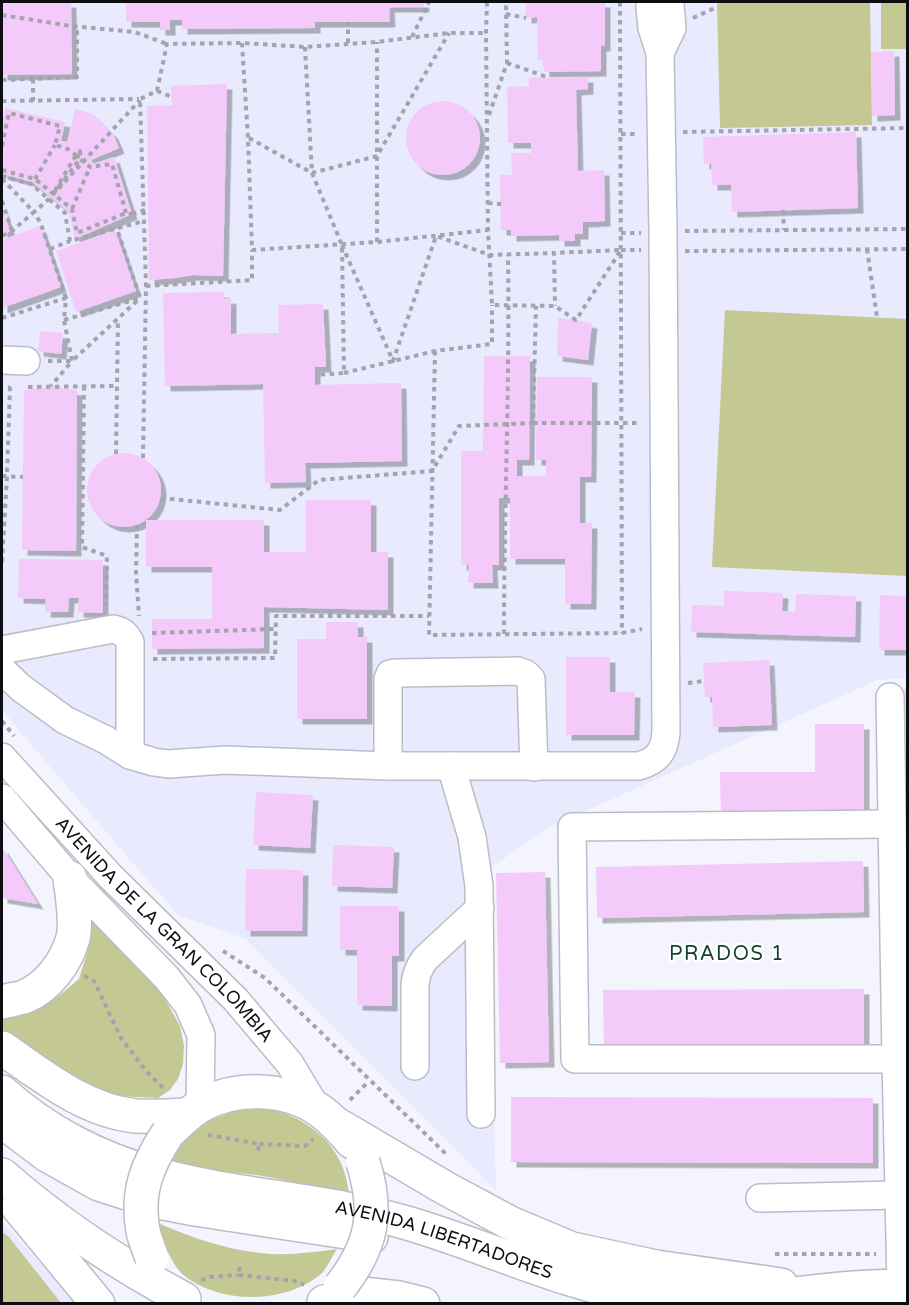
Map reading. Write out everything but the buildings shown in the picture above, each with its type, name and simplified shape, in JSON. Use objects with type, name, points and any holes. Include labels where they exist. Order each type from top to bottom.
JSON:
[{"type":"main road","points":[[2,1002],[24,997],[46,984],[62,965],[74,937],[74,907],[70,878]]},
{"type":"main road","points":[[2,1048],[81,1100],[106,1109],[191,1122]]},
{"type":"main road","name":"AVENIDA LIBERTADORES","points":[[2,1092],[57,1134],[108,1158],[155,1174],[199,1184],[351,1209],[405,1222],[448,1235],[564,1278],[624,1293],[679,1303],[742,1301],[815,1292],[904,1286]]},
{"type":"main road","points":[[190,1295],[166,1280],[152,1258],[143,1233],[141,1206],[144,1180],[154,1155],[215,1099],[241,1093],[268,1092],[293,1098],[331,1118],[445,1188],[510,1223],[572,1249],[656,1267],[758,1281],[815,1292]]},
{"type":"main road","points":[[323,1295],[354,1270],[364,1250],[370,1228],[372,1206],[370,1184],[363,1162],[352,1143],[331,1118]]},
{"type":"main road","name":"AVENIDA LIBERTADORES","points":[[2,1121],[47,1155],[99,1184],[149,1200],[346,1232],[399,1244],[440,1256],[575,1304]]},
{"type":"main road","points":[[2,1175],[54,1218],[102,1252],[143,1277],[190,1295]]},
{"type":"main road","points":[[2,1187],[98,1304]]},
{"type":"main road","points":[[323,1295],[362,1294],[399,1298],[423,1304]]},
{"type":"street","points":[[2,670],[21,688],[65,720],[106,740],[130,755],[168,764],[225,760],[388,766],[639,766],[656,758],[665,743],[666,722],[662,133],[660,53],[652,28],[660,6]]},
{"type":"street","points":[[2,650],[104,630],[121,631],[130,642],[130,755]]},
{"type":"street","points":[[388,766],[388,679],[390,674],[518,670],[531,679],[534,767]]},
{"type":"street","points":[[890,697],[899,1195],[904,1286]]},
{"type":"street","name":"AVENIDA DE LA GRAN COLOMBIA","points":[[2,757],[111,877],[236,1000],[290,1064],[331,1118]]},
{"type":"street","points":[[452,766],[478,866],[481,1114]]},
{"type":"street","name":"AVENIDA DE LA GRAN COLOMBIA","points":[[2,798],[70,878],[167,978],[188,1005],[201,1035],[191,1122]]},
{"type":"street","points":[[891,824],[572,827],[575,1059],[896,1059]]},
{"type":"street","points":[[415,1066],[416,974],[425,959],[480,908]]},
{"type":"street","points":[[759,1198],[899,1195]]},
{"type":"path","points":[[412,37],[429,2]]},
{"type":"path","points":[[315,375],[344,373],[435,351],[492,344],[488,230],[487,2]]},
{"type":"path","points":[[488,120],[507,63],[506,2]]},
{"type":"path","points":[[435,351],[429,635],[622,633],[620,2]]},
{"type":"path","points":[[506,14],[526,18]]},
{"type":"path","points":[[2,15],[135,32],[167,44],[242,43],[305,47],[377,42],[450,33],[486,33]]},
{"type":"path","points":[[348,22],[348,44]]},
{"type":"path","points":[[2,80],[77,77],[77,26]]},
{"type":"path","points":[[248,138],[312,173],[377,156],[450,33]]},
{"type":"path","points":[[377,42],[377,243]]},
{"type":"path","points":[[146,286],[252,280],[248,138],[242,43]]},
{"type":"path","points":[[156,91],[167,44]]},
{"type":"path","points":[[305,47],[312,173],[393,361]]},
{"type":"path","points":[[507,63],[547,78]]},
{"type":"path","points":[[33,79],[33,100]]},
{"type":"path","points":[[156,91],[172,98]]},
{"type":"path","points":[[2,236],[12,231],[49,199],[140,99],[156,91]]},
{"type":"path","points":[[2,101],[140,99]]},
{"type":"path","points":[[140,99],[146,286],[143,458]]},
{"type":"path","points":[[2,146],[9,113],[60,126],[55,145],[35,179]]},
{"type":"path","points":[[662,133],[908,128]]},
{"type":"path","points":[[55,145],[68,148],[90,167],[112,164],[126,213]]},
{"type":"path","points":[[53,194],[78,157]]},
{"type":"path","points":[[90,167],[72,209],[77,233],[126,213],[132,214],[148,209]]},
{"type":"path","points":[[2,170],[35,179],[72,209]]},
{"type":"path","points":[[2,178],[30,184],[65,213],[70,242]]},
{"type":"path","points":[[2,178],[34,212],[41,224],[66,298],[64,321],[72,361]]},
{"type":"path","points":[[2,201],[12,231]]},
{"type":"path","points":[[488,203],[501,204]]},
{"type":"path","points":[[783,210],[784,230]]},
{"type":"path","points":[[50,249],[144,221]]},
{"type":"path","points":[[117,229],[140,298]]},
{"type":"path","points":[[663,241],[784,230],[908,229]]},
{"type":"path","points":[[252,249],[377,243],[488,230]]},
{"type":"path","points":[[436,236],[490,255],[621,250]]},
{"type":"path","points":[[393,361],[436,236]]},
{"type":"path","points":[[663,241],[908,249]]},
{"type":"path","points":[[342,245],[344,373]]},
{"type":"path","points":[[867,249],[877,317]]},
{"type":"path","points":[[492,305],[555,306],[576,320],[621,250]]},
{"type":"path","points":[[554,252],[555,306]]},
{"type":"path","points":[[504,634],[504,519],[509,356],[508,255]]},
{"type":"path","points":[[50,387],[72,361],[140,298],[146,286]]},
{"type":"path","points":[[2,318],[66,298]]},
{"type":"path","points":[[64,321],[140,298]]},
{"type":"path","points":[[533,423],[536,306]]},
{"type":"path","points":[[116,454],[118,318]]},
{"type":"path","points":[[14,361],[72,361]]},
{"type":"path","points":[[84,386],[82,548],[107,556],[105,614]]},
{"type":"path","points":[[2,562],[4,476],[10,387],[117,386]]},
{"type":"path","points":[[432,471],[459,426],[621,423]]},
{"type":"path","points":[[161,498],[280,510],[319,480],[432,471]]},
{"type":"path","points":[[4,476],[23,477]]},
{"type":"path","points":[[137,525],[136,573],[139,624]]},
{"type":"path","points":[[330,609],[330,616]]},
{"type":"path","points":[[152,659],[275,658],[276,616],[330,616],[342,619],[429,616]]},
{"type":"path","points":[[152,633],[276,629]]},
{"type":"path","points":[[62,965],[94,981],[121,1038],[146,1071],[163,1088]]},
{"type":"path","points":[[191,1122],[259,1144],[305,1146],[369,1081]]},
{"type":"path","points":[[258,1154],[259,1144]]},
{"type":"path","points":[[238,1275],[240,1267]]},
{"type":"path","points":[[190,1295],[210,1277],[238,1275],[295,1281],[323,1295]]},
{"type":"shaded area","points":[[2,2],[907,2],[907,678],[878,680],[552,826],[487,870],[496,1191],[246,939],[178,915],[2,709]]},
{"type":"shaded area","points":[[2,1221],[76,1303],[2,1303]]},
{"type":"green space","points":[[717,2],[870,2],[872,125],[720,128]]},
{"type":"green space","points":[[881,2],[907,2],[907,49],[881,49]]},
{"type":"green space","points":[[725,310],[907,319],[907,576],[712,567]]},
{"type":"green space","points":[[92,918],[160,990],[180,1026],[184,1046],[183,1064],[178,1079],[170,1090],[158,1098],[100,1093],[2,1033],[2,1015],[36,1011],[79,979],[87,953]]},
{"type":"green space","points":[[257,1109],[291,1116],[320,1135],[336,1153],[341,1163],[350,1197],[262,1176],[168,1168],[180,1147],[194,1132],[209,1121],[234,1111]]},
{"type":"green space","points":[[158,1223],[213,1243],[242,1250],[288,1254],[337,1249],[322,1273],[307,1284],[271,1296],[232,1296],[196,1283],[181,1273],[167,1249]]},
{"type":"green space","points":[[2,1232],[9,1237],[61,1303],[2,1303]]},
{"type":"district","name":"PRADOS 1","points":[[727,954]]}]
